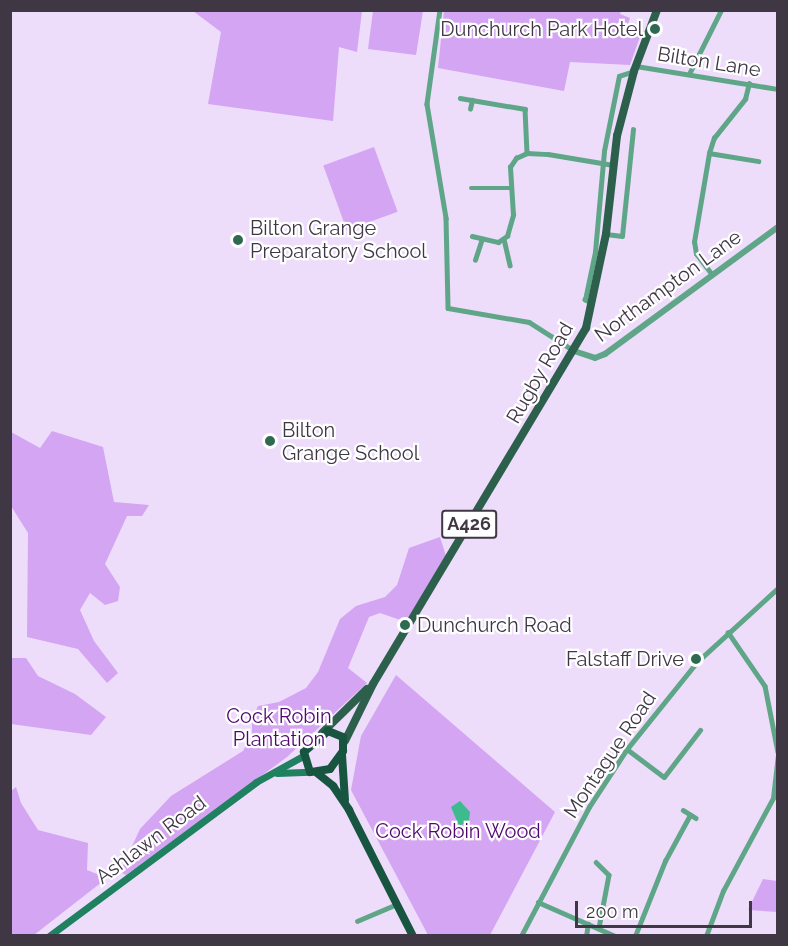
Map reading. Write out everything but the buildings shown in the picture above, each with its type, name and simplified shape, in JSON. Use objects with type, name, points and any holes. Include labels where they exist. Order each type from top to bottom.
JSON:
[{"type":"highway","points":[[349,810],[342,787],[345,741],[337,731],[321,734],[303,756],[313,772],[333,786],[349,810],[413,936]]},
{"type":"highway","points":[[313,772],[330,769],[343,751]]},
{"type":"main road","name":"Rugby Road","points":[[373,684],[574,351],[593,304],[606,234],[615,152],[635,69],[657,10]]},
{"type":"main road","points":[[321,734],[373,684]]},
{"type":"main road","name":"A426","points":[[345,741],[373,684]]},
{"type":"main road","name":"Ashlawn Road","points":[[50,936],[272,773],[303,756]]},
{"type":"main road","points":[[272,773],[313,772]]},
{"type":"street","points":[[440,10],[427,104],[446,218],[448,308],[529,322],[574,351]]},
{"type":"street","points":[[689,74],[721,10]]},
{"type":"street","points":[[593,304],[585,300],[595,252],[604,151],[619,76],[635,69]]},
{"type":"street","name":"Bilton Lane","points":[[635,69],[689,74],[777,89]]},
{"type":"street","points":[[712,275],[696,254],[694,242],[709,153],[714,138],[745,99],[749,83]]},
{"type":"street","points":[[460,98],[525,109],[527,153]]},
{"type":"street","points":[[470,109],[472,100]]},
{"type":"street","points":[[606,234],[621,238],[633,130]]},
{"type":"street","points":[[604,151],[615,152]]},
{"type":"street","points":[[510,265],[504,239],[513,215],[510,167],[516,158],[527,153],[614,165]]},
{"type":"street","points":[[709,153],[758,161]]},
{"type":"street","points":[[471,188],[510,188]]},
{"type":"street","name":"Northampton Lane","points":[[574,351],[595,358],[605,354],[777,227]]},
{"type":"street","points":[[472,236],[482,239],[504,239]]},
{"type":"street","points":[[475,260],[482,239]]},
{"type":"street","name":"Montague Road","points":[[521,936],[589,807],[627,749],[672,691],[728,632],[777,588]]},
{"type":"street","points":[[706,936],[723,891],[775,798],[777,753],[765,686],[728,632]]},
{"type":"street","points":[[627,749],[664,777],[700,730]]},
{"type":"street","points":[[683,810],[696,818]]},
{"type":"street","points":[[635,936],[665,861],[690,815]]},
{"type":"street","points":[[596,862],[609,875],[598,928]]},
{"type":"street","points":[[538,902],[615,936]]},
{"type":"street","points":[[357,921],[397,904]]},
{"type":"street","points":[[586,936],[588,924]]},
{"type":"green space","points":[[193,11],[362,11],[357,52],[339,47],[333,121],[208,104],[221,32]]},
{"type":"green space","points":[[373,11],[423,11],[416,55],[368,49]]},
{"type":"green space","points":[[444,11],[621,11],[620,14],[630,18],[627,27],[641,34],[630,65],[570,62],[564,91],[438,68]]},
{"type":"green space","points":[[374,147],[398,212],[347,230],[323,165]]},
{"type":"green space","points":[[52,431],[103,447],[114,502],[149,505],[142,516],[127,516],[105,564],[120,587],[118,601],[105,605],[90,593],[80,610],[94,641],[118,673],[107,683],[78,649],[27,637],[28,533],[11,506],[11,432],[40,448]]},
{"type":"green space","name":"Cock Robin Plantation","points":[[440,537],[446,556],[406,622],[380,613],[369,617],[348,668],[367,683],[287,757],[126,875],[120,872],[140,829],[171,796],[243,751],[252,735],[252,718],[258,706],[279,702],[306,688],[318,672],[340,619],[356,606],[385,597],[397,585],[409,548]]},
{"type":"green space","points":[[11,658],[26,658],[38,676],[75,694],[106,717],[91,735],[11,724]]},
{"type":"green space","name":"Cock Robin Wood","points":[[396,675],[555,812],[490,935],[428,935],[351,790],[361,736]]},
{"type":"green space","points":[[16,787],[21,803],[38,830],[88,843],[87,870],[107,878],[34,935],[11,935],[10,792]]},
{"type":"green space","points":[[763,879],[777,881],[777,912],[748,910]]},
{"type":"shaded area","points":[[460,801],[470,812],[469,821],[459,826],[451,807]]},
{"type":"place","name":"Dunchurch Park Hotel","points":[[655,29]]},
{"type":"place","name":"Bilton Grange Preparatory School","points":[[238,240]]},
{"type":"place","name":"Bilton Grange School","points":[[270,441]]},
{"type":"place","name":"Dunchurch Road","points":[[405,625]]},
{"type":"place","name":"Falstaff Drive","points":[[696,659]]}]
